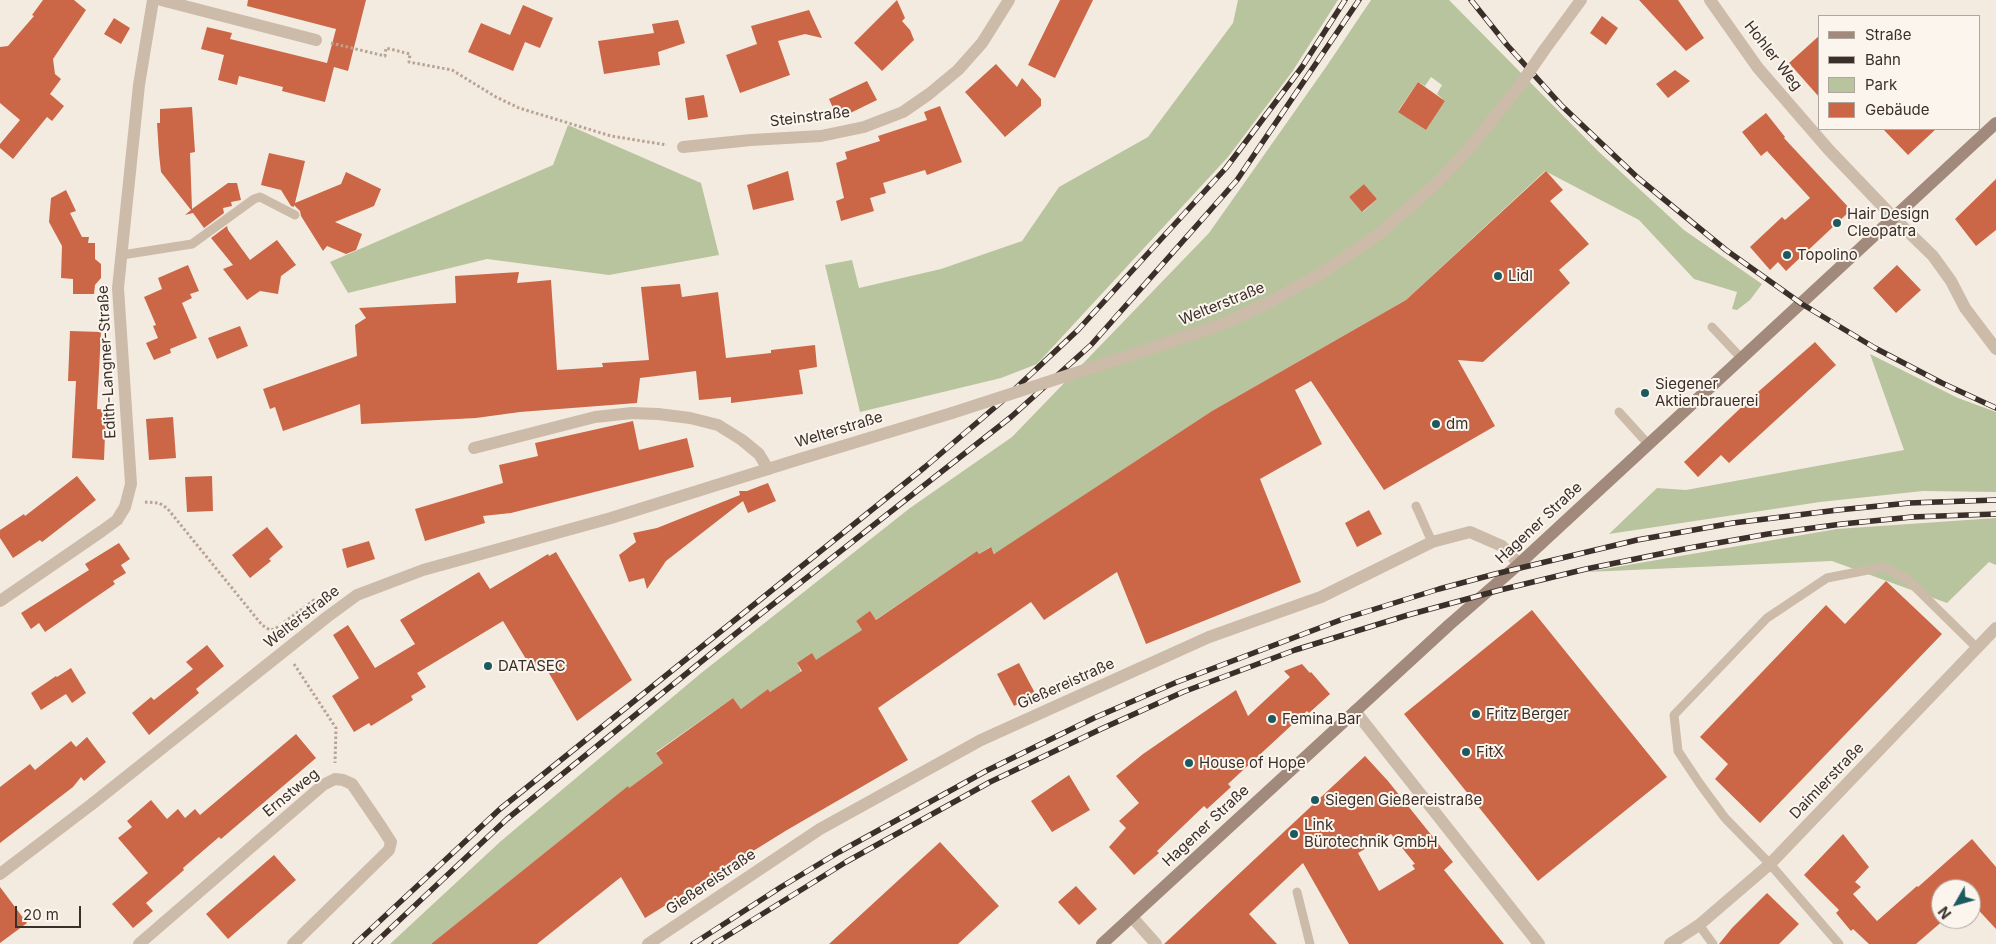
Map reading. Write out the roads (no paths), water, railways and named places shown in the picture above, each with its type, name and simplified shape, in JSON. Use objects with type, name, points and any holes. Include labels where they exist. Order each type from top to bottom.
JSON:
[{"type":"main road","name":"Hagener Straße","points":[[1102,944],[1449,625],[1649,445],[1996,123]]},
{"type":"street","name":"Edith-Langner-Straße","points":[[0,601],[117,520],[125,507],[131,484],[118,288],[139,85],[153,0]]},
{"type":"street","points":[[161,0],[322,41]]},
{"type":"street","name":"Steinstraße","points":[[683,147],[751,140],[821,136],[864,127],[902,112],[930,94],[958,70],[982,43],[1009,0]]},
{"type":"street","name":"Welterstraße","points":[[0,874],[92,804],[327,617],[357,596],[423,570],[611,518],[952,413],[1223,324],[1270,302],[1322,272],[1379,234],[1437,183],[1468,150],[1518,88],[1581,0]]},
{"type":"street","name":"Hohler Weg","points":[[1710,0],[1758,68],[1829,150],[1894,218],[1934,256],[1951,281],[1965,308],[1996,350]]},
{"type":"street","points":[[474,448],[595,416],[632,412],[690,418],[718,425],[742,440],[759,454],[768,469]]},
{"type":"street","name":"Gießereistraße","points":[[648,944],[820,829],[981,740],[1209,637],[1321,597],[1432,542],[1470,532],[1502,546],[1519,564]]},
{"type":"street","name":"Daimlerstraße","points":[[1670,944],[1699,925],[1770,864],[1996,628]]},
{"type":"street","points":[[1355,711],[1539,944]]},
{"type":"street","name":"Ernstweg","points":[[139,944],[324,785],[335,779],[344,780],[352,784],[391,842],[389,850],[293,944]]},
{"type":"street","points":[[1132,917],[1156,944]]},
{"type":"lane","points":[[122,255],[192,244],[254,199],[260,197],[295,215]]},
{"type":"lane","points":[[1712,327],[1742,359]]},
{"type":"lane","points":[[1619,412],[1649,445]]},
{"type":"lane","points":[[1416,506],[1432,542]]},
{"type":"lane","points":[[1839,944],[1770,864],[1725,818],[1678,750],[1674,715],[1767,618],[1827,578],[1883,567],[1907,579],[1977,648]]},
{"type":"lane","points":[[1297,892],[1310,944]]},
{"type":"lane","points":[[1699,925],[1712,944]]},
{"type":"railway","points":[[355,944],[500,809],[925,467],[1000,403],[1078,330],[1226,168],[1302,67],[1345,0]]},
{"type":"railway","points":[[374,944],[507,819],[739,631],[1011,417],[1091,345],[1237,180],[1359,0]]},
{"type":"railway","points":[[1471,0],[1507,45],[1562,106],[1638,178],[1726,250],[1802,304],[1875,348],[1942,383],[1996,408]]},
{"type":"railway","points":[[693,944],[839,852],[986,771],[1094,718],[1177,682],[1343,619],[1439,589],[1637,540],[1733,523],[1838,510],[1909,503],[1996,500]]},
{"type":"railway","points":[[714,944],[846,862],[990,782],[1183,692],[1295,650],[1408,615],[1500,590],[1586,569],[1689,548],[1768,534],[1842,524],[1912,517],[1996,514]]},
{"type":"place","name":"Hair Design Cleopatra","points":[[1837,223]]},
{"type":"place","name":"Topolino","points":[[1787,255]]},
{"type":"place","name":"Lidl","points":[[1498,276]]},
{"type":"place","name":"Siegener Aktienbrauerei","points":[[1645,393]]},
{"type":"place","name":"dm","points":[[1436,424]]},
{"type":"place","name":"DATASEC","points":[[488,666]]},
{"type":"place","name":"Fritz Berger","points":[[1476,714]]},
{"type":"place","name":"Femina Bar","points":[[1272,719]]},
{"type":"place","name":"FitX","points":[[1466,752]]},
{"type":"place","name":"House of Hope","points":[[1189,763]]},
{"type":"place","name":"Siegen Gießereistraße","points":[[1315,800]]},
{"type":"place","name":"Link Bürotechnik GmbH","points":[[1294,834]]}]
